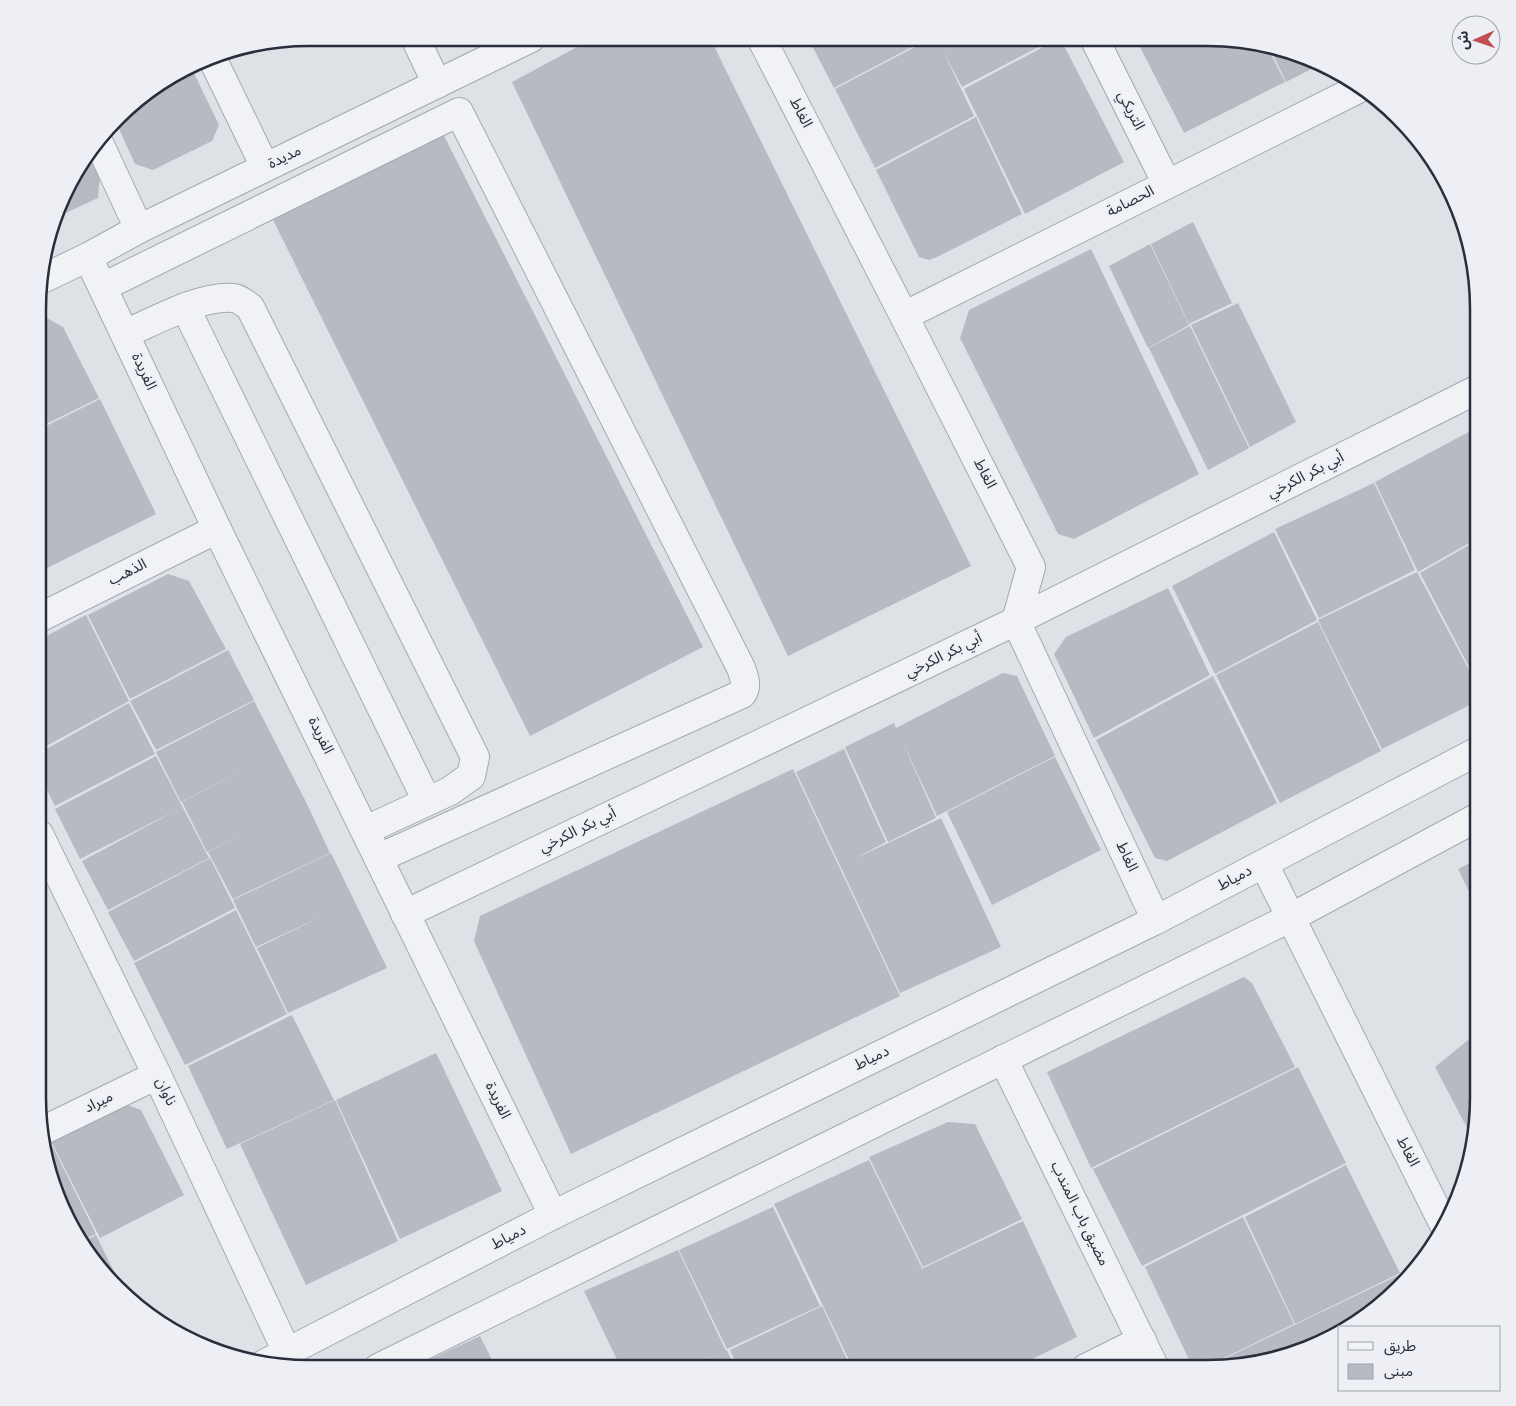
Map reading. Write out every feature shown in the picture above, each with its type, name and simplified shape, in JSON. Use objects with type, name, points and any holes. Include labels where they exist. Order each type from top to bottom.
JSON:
[{"type":"street","points":[[419,46],[437,84]]},
{"type":"street","name":"مديدة","points":[[48,276],[265,167],[515,46]]},
{"type":"street","name":"الغاط","points":[[765,46],[1031,567],[1016,621],[1156,920]]},
{"type":"street","name":"التريكي","points":[[1098,46],[1167,184]]},
{"type":"street","points":[[215,64],[265,167]]},
{"type":"street","name":"الحصامة","points":[[904,316],[1353,91]]},
{"type":"street","points":[[103,288],[459,112],[741,668],[745,679],[745,690],[742,694],[379,858]]},
{"type":"street","points":[[102,148],[140,229]]},
{"type":"street","name":"الفريدة","points":[[88,257],[217,529],[553,1215]]},
{"type":"street","points":[[125,334],[185,307],[216,299],[235,298],[250,307],[475,757],[471,776],[450,791],[366,830]]},
{"type":"street","points":[[185,307],[427,801]]},
{"type":"street","name":"أبي بكر الكرخي","points":[[405,914],[1016,621],[1470,393]]},
{"type":"street","name":"الذهب","points":[[46,614],[217,529]]},
{"type":"street","name":"دمياط","points":[[275,1358],[553,1215],[1156,920],[1470,755]]},
{"type":"street","points":[[394,1360],[1290,918],[1470,821]]},
{"type":"street","name":"ناوان","points":[[46,848],[157,1075],[275,1358]]},
{"type":"street","name":"الغاط","points":[[1264,864],[1440,1218]]},
{"type":"street","name":"مضيق باب المندب","points":[[1003,1059],[1151,1360]]},
{"type":"street","name":"ميراد","points":[[48,1128],[157,1075]]},
{"type":"street","points":[[1102,1360],[1142,1340]]},
{"type":"building","points":[[579,46],[714,46],[971,566],[788,656],[512,82]]},
{"type":"building","points":[[812,46],[914,46],[834,88]]},
{"type":"building","points":[[917,46],[1041,46],[962,87],[942,49],[974,116],[875,168],[835,89]]},
{"type":"building","points":[[1045,46],[1064,46],[1124,162],[1025,214],[964,89]]},
{"type":"building","points":[[1140,46],[1241,48],[1271,54],[1285,82],[1184,133]]},
{"type":"building","points":[[1273,55],[1313,68],[1286,82]]},
{"type":"building","points":[[194,73],[219,125],[212,141],[153,170],[135,164],[119,128],[149,101]]},
{"type":"building","points":[[976,117],[1022,214],[937,257],[929,260],[919,257],[876,170]]},
{"type":"building","points":[[440,128],[703,647],[530,736],[269,212]]},
{"type":"building","points":[[92,161],[100,175],[98,198],[64,214],[81,178]]},
{"type":"building","points":[[1193,222],[1232,303],[1189,324],[1151,244]]},
{"type":"building","points":[[1150,244],[1189,325],[1148,348],[1109,266]]},
{"type":"building","points":[[1091,249],[1199,474],[1074,539],[1058,534],[960,338],[969,310]]},
{"type":"building","points":[[1238,303],[1296,422],[1250,447],[1191,325]]},
{"type":"building","points":[[46,318],[63,327],[99,398],[46,424]]},
{"type":"building","points":[[1190,326],[1249,448],[1208,470],[1149,348]]},
{"type":"building","points":[[100,399],[156,514],[46,569],[46,426]]},
{"type":"building","points":[[1470,431],[1470,543],[1418,572],[1375,482]]},
{"type":"building","points":[[1374,483],[1415,570],[1319,618],[1275,529]]},
{"type":"building","points":[[1274,532],[1317,620],[1215,674],[1172,586]]},
{"type":"building","points":[[1470,545],[1470,669],[1420,573]]},
{"type":"building","points":[[1417,572],[1470,672],[1470,705],[1382,749],[1318,620]]},
{"type":"building","points":[[168,574],[189,581],[226,649],[130,699],[88,615]]},
{"type":"building","points":[[1168,588],[1210,675],[1094,738],[1054,654],[1066,637]]},
{"type":"building","points":[[86,615],[129,701],[46,746],[46,636]]},
{"type":"building","points":[[1318,622],[1381,751],[1280,803],[1216,675]]},
{"type":"building","points":[[228,650],[254,700],[156,750],[130,701]]},
{"type":"building","points":[[1003,673],[1017,676],[1055,756],[937,816],[901,738],[936,818],[888,842],[845,747],[894,723],[896,728]]},
{"type":"building","points":[[1213,676],[1277,803],[1167,861],[1155,858],[1096,740]]},
{"type":"building","points":[[254,701],[330,853],[233,899],[208,852],[250,830],[207,852],[182,802],[250,766],[181,802],[156,752]]},
{"type":"building","points":[[129,703],[155,754],[55,806],[46,788],[46,749]]},
{"type":"building","points":[[844,749],[886,842],[854,859],[941,818],[1001,947],[900,993],[796,772]]},
{"type":"building","points":[[156,756],[209,858],[108,910],[82,861],[179,809],[80,859],[55,809]]},
{"type":"building","points":[[1055,757],[1101,850],[992,905],[947,812]]},
{"type":"building","points":[[793,769],[900,996],[571,1154],[474,941],[480,916]]},
{"type":"building","points":[[331,853],[387,968],[288,1013],[257,948],[327,914],[256,947],[233,900]]},
{"type":"building","points":[[210,858],[235,908],[134,961],[108,912]]},
{"type":"building","points":[[1470,863],[1470,894],[1458,869]]},
{"type":"building","points":[[236,910],[287,1014],[185,1065],[134,963]]},
{"type":"building","points":[[1244,977],[1252,983],[1295,1067],[1091,1168],[1047,1072]]},
{"type":"building","points":[[292,1015],[334,1100],[227,1149],[188,1066]]},
{"type":"building","points":[[1470,1039],[1468,1130],[1435,1067]]},
{"type":"building","points":[[436,1053],[502,1191],[400,1239],[336,1100]]},
{"type":"building","points":[[1298,1067],[1346,1163],[1142,1266],[1093,1169]]},
{"type":"building","points":[[335,1100],[398,1241],[306,1285],[240,1144]]},
{"type":"building","points":[[122,1103],[141,1110],[184,1195],[100,1238],[50,1139]]},
{"type":"building","points":[[948,1122],[975,1124],[1022,1219],[923,1267],[869,1157]]},
{"type":"building","points":[[53,1147],[96,1234],[88,1238],[73,1213],[60,1181],[51,1148]]},
{"type":"building","points":[[869,1160],[922,1268],[917,1271],[1023,1221],[1077,1337],[1030,1360],[849,1360],[774,1204]]},
{"type":"building","points":[[1346,1165],[1400,1273],[1295,1324],[1245,1217]]},
{"type":"building","points":[[773,1207],[820,1306],[727,1349],[679,1250]]},
{"type":"building","points":[[1243,1217],[1294,1324],[1221,1359],[1189,1360],[1145,1267]]},
{"type":"building","points":[[96,1235],[116,1275],[101,1257],[88,1239]]},
{"type":"building","points":[[678,1250],[731,1360],[706,1360],[720,1353],[705,1360],[617,1360],[584,1291]]},
{"type":"building","points":[[1402,1274],[1367,1305],[1323,1333],[1275,1351],[1241,1358],[1224,1359]]},
{"type":"building","points":[[822,1306],[847,1360],[734,1360],[730,1350]]},
{"type":"building","points":[[480,1336],[492,1360],[429,1360]]}]
